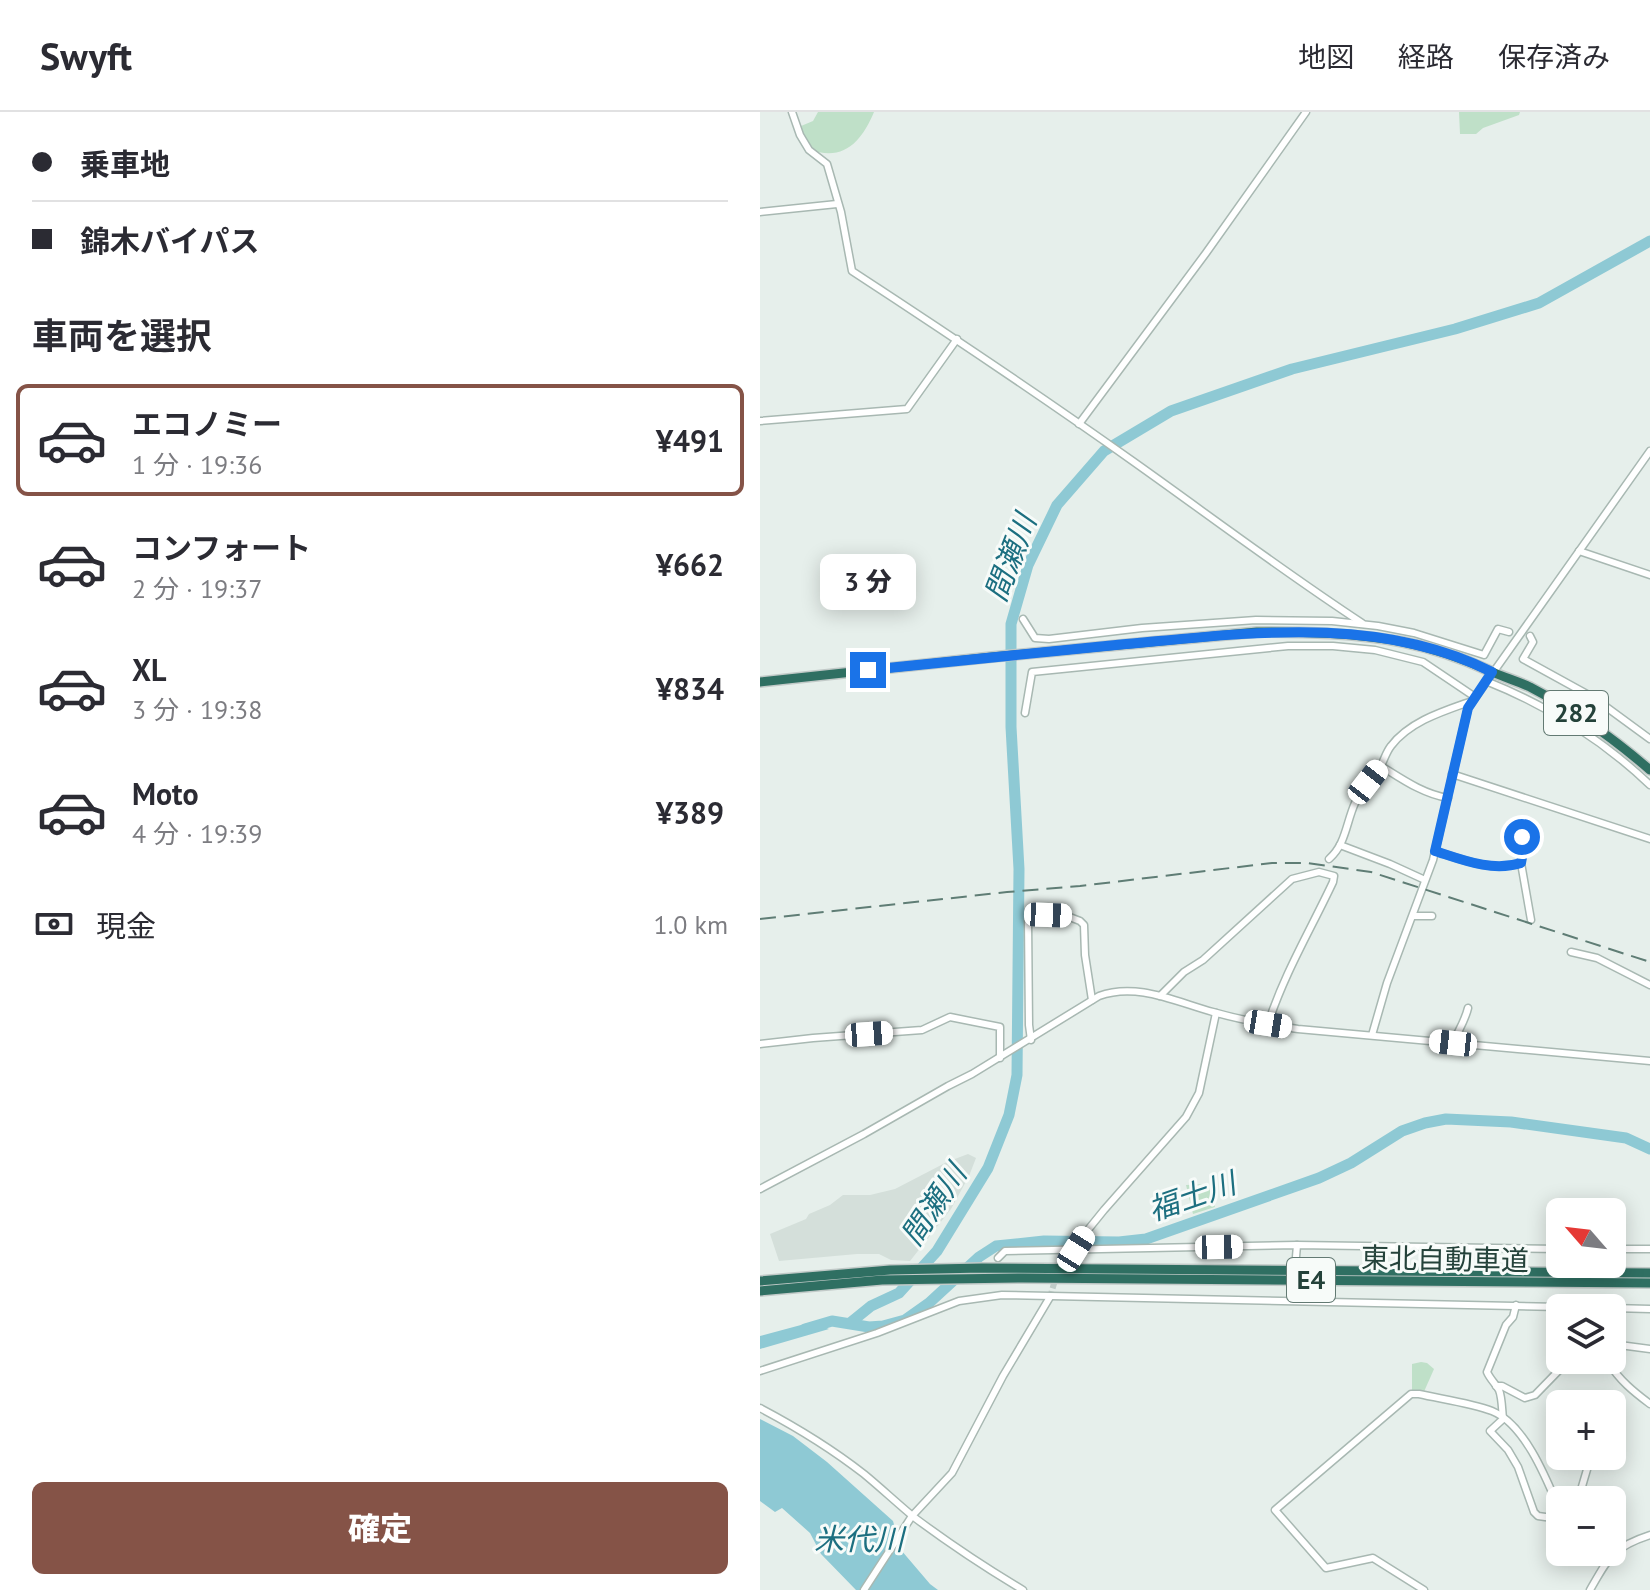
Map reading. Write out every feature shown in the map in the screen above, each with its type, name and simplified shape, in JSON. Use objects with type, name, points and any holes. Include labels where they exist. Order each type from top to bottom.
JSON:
[{"type":"highway","name":"282","points":[[760,682],[1257,632],[1356,636],[1439,651],[1489,676],[1526,685],[1608,734],[1650,770]]},
{"type":"highway","name":"東北自動車道","points":[[760,1281],[890,1270],[982,1268],[1650,1273]]},
{"type":"highway","name":"東北自動車道","points":[[760,1291],[882,1280],[972,1279],[1650,1283]]},
{"type":"street","points":[[792,112],[809,150],[827,164],[841,212],[852,271],[957,339],[1362,623]]},
{"type":"street","points":[[1079,424],[1306,112]]},
{"type":"street","points":[[760,212],[837,204]]},
{"type":"street","points":[[760,421],[907,409],[957,339]]},
{"type":"street","points":[[1372,1035],[1380,1003],[1435,851],[1468,708],[1650,451]]},
{"type":"street","points":[[1579,551],[1650,575]]},
{"type":"street","points":[[1023,619],[1035,638],[1049,639],[1142,628],[1256,620],[1362,623],[1414,633],[1484,655],[1498,629],[1509,632]]},
{"type":"street","points":[[1530,636],[1533,642],[1523,659],[1594,698],[1650,739]]},
{"type":"street","points":[[1025,713],[1032,672],[1309,645],[1361,648],[1409,657],[1423,662],[1473,699]]},
{"type":"street","points":[[1489,676],[1576,727],[1623,760],[1650,785]]},
{"type":"street","points":[[1329,859],[1337,852],[1355,802],[1381,766],[1390,746],[1406,730],[1437,713],[1473,699]]},
{"type":"street","points":[[1381,766],[1419,789],[1448,798]]},
{"type":"street","points":[[1452,774],[1650,839]]},
{"type":"street","points":[[1513,833],[1522,837],[1524,846],[1521,863],[1531,920]]},
{"type":"street","points":[[1340,845],[1425,880]]},
{"type":"street","points":[[1435,851],[1492,867],[1521,863]]},
{"type":"street","points":[[1160,996],[1292,879],[1319,872],[1334,876],[1275,1000],[1268,1024]]},
{"type":"street","points":[[1029,1041],[1028,920],[1034,916],[1067,916],[1083,925],[1092,1000]]},
{"type":"street","points":[[1413,916],[1432,916]]},
{"type":"street","points":[[1571,952],[1597,958],[1650,985]]},
{"type":"street","points":[[760,1179],[762,1189],[1003,1056],[1092,1000],[1122,990],[1144,992],[1216,1013],[1298,1029],[1650,1060]]},
{"type":"street","points":[[1453,1043],[1468,1008]]},
{"type":"street","points":[[1072,1258],[1087,1231],[1186,1117],[1199,1093],[1216,1013]]},
{"type":"street","points":[[760,1044],[922,1030],[950,1017],[1000,1027],[1003,1056]]},
{"type":"street","points":[[1296,1257],[1297,1245]]},
{"type":"street","points":[[998,1258],[1005,1251],[1297,1245],[1546,1249]]},
{"type":"street","points":[[1626,1249],[1650,1249]]},
{"type":"street","points":[[760,1371],[877,1333],[959,1301],[1002,1295],[1546,1306]]},
{"type":"street","points":[[864,1590],[912,1516],[952,1473],[1003,1376],[1050,1297]]},
{"type":"street","points":[[1503,1419],[1499,1389],[1487,1372],[1516,1305]]},
{"type":"street","points":[[1626,1308],[1650,1309]]},
{"type":"street","points":[[1626,1346],[1650,1349]]},
{"type":"street","points":[[1496,1386],[1529,1399],[1555,1374]]},
{"type":"street","points":[[1615,1374],[1650,1404]]},
{"type":"street","points":[[1424,1590],[1373,1558],[1326,1568],[1275,1510],[1411,1394],[1494,1412],[1513,1427],[1528,1445],[1549,1486]]},
{"type":"street","points":[[760,1408],[830,1450],[912,1516],[1023,1590]]},
{"type":"street","points":[[1503,1419],[1490,1431],[1508,1450],[1518,1467],[1534,1512],[1546,1517]]},
{"type":"street","points":[[1626,1544],[1650,1535]]},
{"type":"street","points":[[1590,1590],[1604,1566]]},
{"type":"shaded area","points":[[968,1154],[976,1158],[969,1176],[951,1209],[910,1261],[891,1260],[879,1254],[857,1254],[779,1261],[770,1234],[806,1219],[809,1214],[843,1195],[870,1195],[895,1189]]},
{"type":"green space","points":[[818,112],[874,112],[864,132],[850,147],[821,153],[809,149],[801,126],[813,121]]},
{"type":"green space","points":[[1459,112],[1520,112],[1476,134],[1460,134]]},
{"type":"green space","points":[[1208,1184],[1215,1207],[1193,1214],[1186,1185]]},
{"type":"green space","points":[[1421,1362],[1434,1369],[1423,1394],[1412,1390],[1412,1364]]},
{"type":"water","points":[[812,1322],[829,1329],[760,1349],[760,1336]]},
{"type":"water","name":"米代川","points":[[760,1419],[793,1436],[827,1462],[893,1521],[901,1550],[938,1590],[856,1590],[821,1554],[810,1533],[782,1508],[775,1512],[760,1501]]},
{"type":"waterway","name":"間瀬川","points":[[850,1323],[871,1306],[899,1293],[937,1251],[988,1168],[1009,1115],[1017,1075],[1019,869],[1011,727],[1011,624],[1028,565],[1057,505],[1104,451],[1171,411],[1292,369],[1455,329],[1539,303],[1650,241]]},
{"type":"waterway","name":"福士川","points":[[805,1329],[832,1321],[869,1327],[905,1320],[996,1246],[1044,1241],[1119,1242],[1146,1239],[1319,1178],[1351,1163],[1402,1131],[1425,1123],[1446,1119],[1511,1122],[1626,1138],[1650,1149]]},
{"type":"tunnel","points":[[1295,1297],[1296,1257]]},
{"type":"tunnel","points":[[1050,1297],[1056,1277],[1072,1258]]},
{"type":"railway","points":[[760,919],[1272,863],[1307,863],[1371,872],[1650,962]]},
{"type":"route","points":[[868,670],[1257,632],[1329,633],[1420,646],[1492,672],[1468,708],[1435,851],[1492,867],[1507,867],[1521,863],[1522,837]]}]
